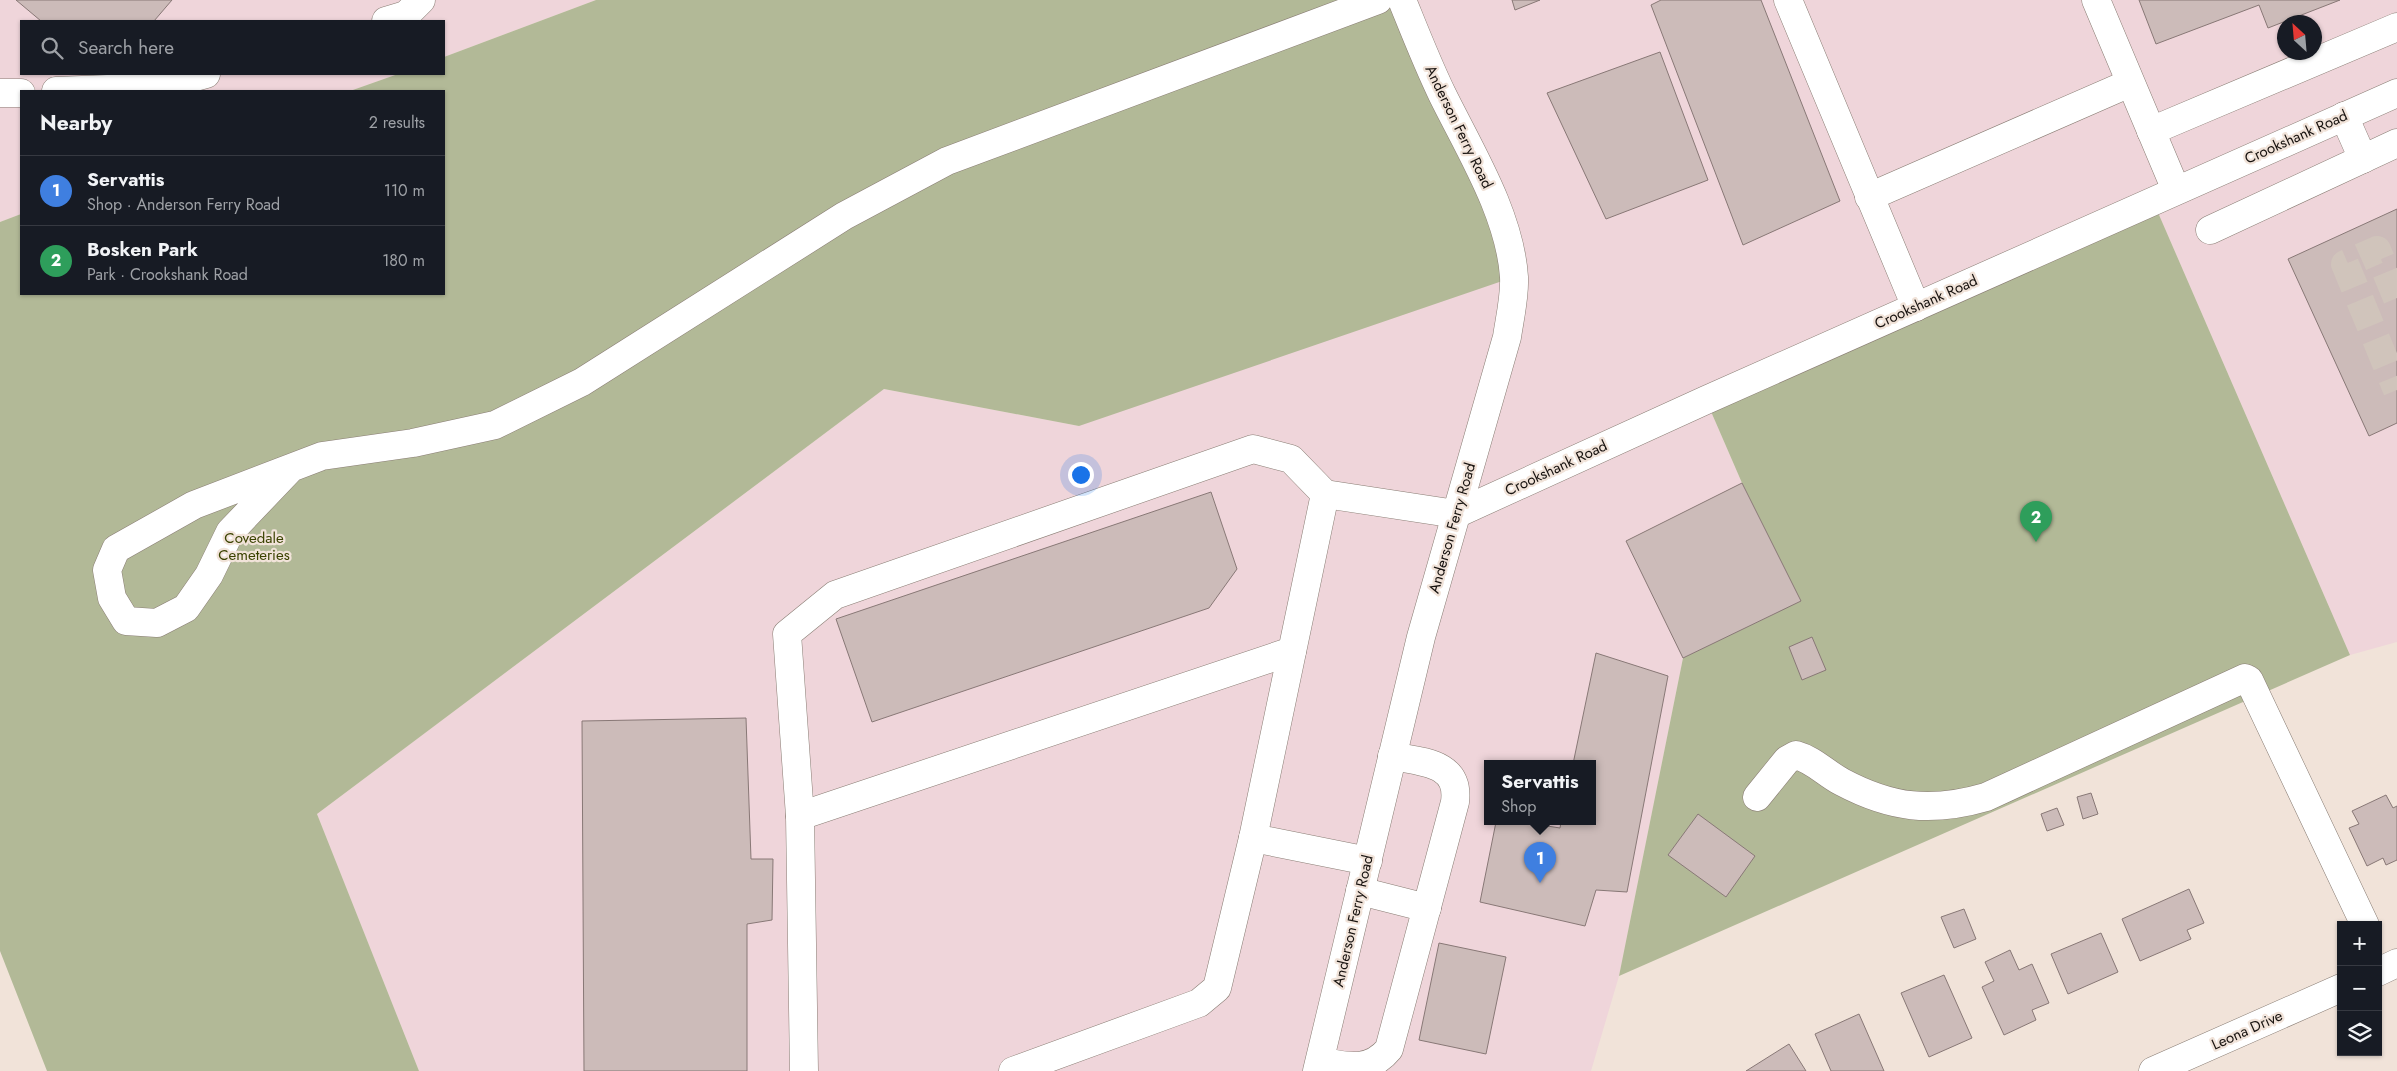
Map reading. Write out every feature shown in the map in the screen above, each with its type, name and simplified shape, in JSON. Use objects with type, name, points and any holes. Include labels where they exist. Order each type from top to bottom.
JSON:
[{"type":"street","points":[[389,20],[406,15],[421,0]]},
{"type":"street","points":[[290,469],[230,532],[209,576],[186,608],[157,622],[126,621],[112,598],[107,570],[116,549],[194,505],[322,456],[413,443],[495,425],[582,382],[844,216],[947,161],[1378,0]]},
{"type":"street","name":"Anderson Ferry Road","points":[[1319,1066],[1421,637],[1507,337],[1514,277],[1508,242],[1493,197],[1431,72],[1402,0]]},
{"type":"street","points":[[1788,0],[1916,307]]},
{"type":"street","points":[[2096,0],[2176,190]]},
{"type":"street","points":[[2151,131],[2397,27]]},
{"type":"street","points":[[82,90],[160,87],[202,75]]},
{"type":"street","points":[[1869,197],[2130,83]]},
{"type":"street","points":[[0,93],[20,93]]},
{"type":"street","name":"Crookshank Road","points":[[1456,514],[2176,190],[2397,93]]},
{"type":"street","points":[[2344,116],[2363,159]]},
{"type":"street","points":[[2210,230],[2397,143]]},
{"type":"street","points":[[804,1071],[800,816],[788,634],[835,594],[1253,449],[1291,459],[1325,494],[1456,514]]},
{"type":"street","points":[[1013,1071],[1198,1003],[1217,988],[1253,838],[1325,494]]},
{"type":"street","points":[[800,816],[1292,650]]},
{"type":"street","points":[[1756,797],[1787,760],[1796,755],[1808,758],[1839,780],[1888,802],[1914,806],[1973,801],[1986,798],[2245,678],[2249,680],[2363,921]]},
{"type":"street","points":[[1319,1066],[1360,1071],[1371,1070],[1382,1061],[1389,1049],[1427,908],[1456,789],[1454,780],[1445,770],[1429,763],[1392,756]]},
{"type":"street","points":[[1253,838],[1368,861]]},
{"type":"street","points":[[1360,891],[1427,908]]},
{"type":"street","name":"Leona Drive","points":[[2153,1071],[2337,990]]},
{"type":"shaded area","points":[[0,0],[596,0],[445,57],[445,20],[20,20],[20,75],[395,75],[353,90],[20,90],[20,214],[0,222]]},
{"type":"shaded area","points":[[1402,0],[2397,0],[2397,642],[2350,655],[2153,201],[1706,400],[1742,483],[1801,601],[1683,658],[1619,976],[1591,1071],[419,1071],[317,814],[884,389],[1079,426]]},
{"type":"green space","name":"Covedale Cemeteries","points":[[596,0],[1402,0],[1514,277],[1079,426],[884,389],[317,814],[419,1071],[47,1071],[0,951],[0,222],[20,214],[20,295],[445,295],[445,90],[353,90],[395,75],[445,75],[445,57]]},
{"type":"green space","points":[[2153,201],[2350,655],[1619,976],[1683,658],[1800,600],[1742,483],[1706,400]]},
{"type":"building","points":[[16,0],[172,0],[155,20],[40,20]]},
{"type":"building","points":[[1512,0],[1540,0],[1515,10]]},
{"type":"building","points":[[1661,0],[1761,0],[1840,201],[1743,245],[1651,5]]},
{"type":"building","points":[[2139,0],[2340,0],[2301,15],[2277,15],[2277,24],[2268,28],[2259,5],[2156,44]]},
{"type":"building","points":[[1660,52],[1708,180],[1606,219],[1547,93]]},
{"type":"building","points":[[2397,209],[2397,423],[2369,436],[2288,259]]},
{"type":"building","points":[[1742,483],[1801,601],[1683,658],[1626,541]]},
{"type":"building","points":[[1211,492],[1237,569],[1209,608],[872,722],[836,619]]},
{"type":"building","points":[[1812,637],[1826,670],[1802,680],[1789,647]]},
{"type":"building","points":[[1596,653],[1668,676],[1627,892],[1596,890],[1585,926],[1480,902],[1495,825],[1541,825],[1560,828],[1560,825],[1596,825],[1596,760],[1574,760]]},
{"type":"building","points":[[746,718],[751,859],[773,859],[772,920],[747,924],[747,1071],[584,1071],[582,721]]},
{"type":"building","points":[[2091,793],[2098,814],[2083,819],[2077,797]]},
{"type":"building","points":[[2386,795],[2393,808],[2397,806],[2397,860],[2386,865],[2383,858],[2367,866],[2349,828],[2359,824],[2352,811]]},
{"type":"building","points":[[2057,808],[2064,825],[2047,831],[2041,814]]},
{"type":"building","points":[[1698,814],[1755,856],[1726,897],[1668,855]]},
{"type":"building","points":[[2189,889],[2204,923],[2187,930],[2191,939],[2140,961],[2122,919]]},
{"type":"building","points":[[1964,909],[1976,939],[1954,948],[1941,917]]},
{"type":"building","points":[[2101,933],[2118,972],[2068,994],[2051,954]]},
{"type":"building","points":[[1439,943],[1506,957],[1486,1054],[1419,1040]]},
{"type":"building","points":[[2010,950],[2019,970],[2032,964],[2049,1003],[2032,1010],[2036,1020],[2004,1035],[1982,987],[1994,981],[1985,962]]},
{"type":"building","points":[[1944,975],[1972,1038],[1929,1057],[1901,993]]},
{"type":"building","points":[[1859,1014],[1884,1071],[1831,1071],[1815,1034]]},
{"type":"building","points":[[1789,1044],[1806,1071],[1746,1071]]},
{"type":"tunnel","points":[[2397,298],[2377,250],[2345,264],[2397,390]]},
{"type":"place","name":"Bosken Park","points":[[2036,542]]},
{"type":"place","name":"Servattis","points":[[1540,883]]}]
